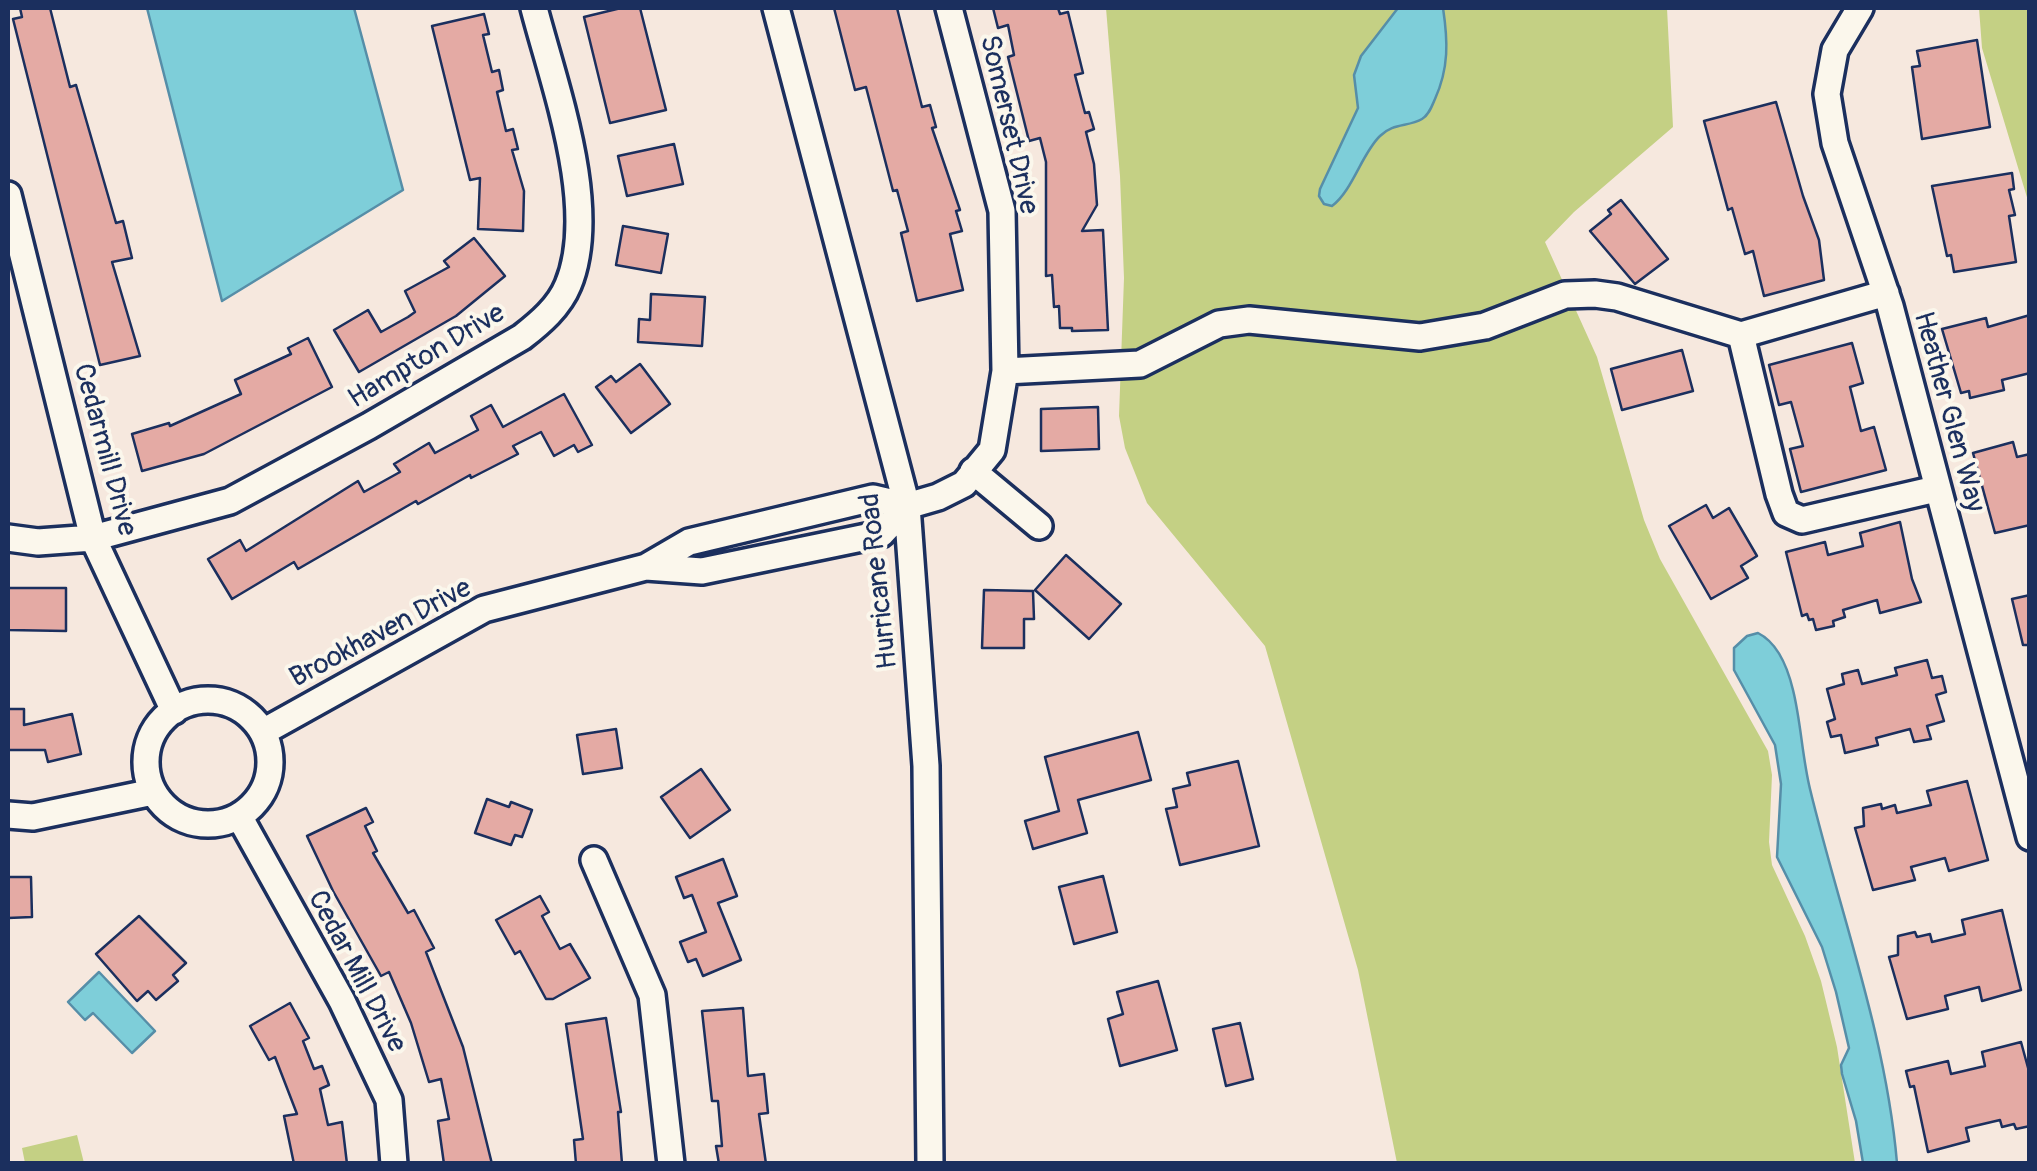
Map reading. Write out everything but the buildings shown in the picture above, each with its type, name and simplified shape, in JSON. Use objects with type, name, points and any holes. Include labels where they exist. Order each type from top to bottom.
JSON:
[{"type":"street","name":"Hampton Drive","points":[[8,538],[38,542],[94,538],[176,518],[245,494],[522,337],[554,308],[568,285],[574,254],[577,186],[534,8]]},
{"type":"street","name":"Hurricane Road","points":[[776,8],[907,506],[926,766],[930,1164]]},
{"type":"street","name":"Somerset Drive","points":[[907,506],[964,484],[992,450],[1006,371],[1002,211],[948,8]]},
{"type":"street","name":"Heather Glen Way","points":[[1860,8],[1835,50],[1827,94],[1834,143],[1886,294],[2030,837]]},
{"type":"street","name":"Cedarmill Drive","points":[[8,195],[94,538],[174,710]]},
{"type":"street","points":[[1006,371],[1140,364],[1219,324],[1249,320],[1420,337],[1486,326],[1565,295],[1618,297],[1741,335],[1886,294]]},
{"type":"street","points":[[1741,335],[1786,513],[1802,520],[1936,489]]},
{"type":"street","points":[[973,471],[1040,526]]},
{"type":"street","name":"Brookhaven Drive","points":[[263,732],[484,609],[646,567],[688,542],[872,498],[907,506]]},
{"type":"street","name":"Brookhaven Drive","points":[[646,567],[702,571],[881,534],[907,506]]},
{"type":"street","points":[[198,700],[218,700],[236,706],[263,732],[270,750],[265,788],[254,804],[238,816],[220,823],[200,824],[166,808],[154,792],[147,773],[146,753],[152,734],[174,710],[198,700]]},
{"type":"street","points":[[8,815],[33,818],[154,792]]},
{"type":"street","name":"Cedar Mill Drive","points":[[238,816],[342,1001],[389,1100],[394,1164]]},
{"type":"street","points":[[594,860],[652,995],[672,1164]]},
{"type":"green space","points":[[1106,8],[1667,8],[1673,127],[1545,242],[1597,357],[1644,520],[1660,559],[1768,751],[1772,775],[1772,865],[1821,981],[1837,1047],[1855,1163],[1397,1163],[1358,970],[1265,646],[1147,503],[1125,448],[1119,416],[1124,278],[1120,176]]},
{"type":"green space","points":[[1979,8],[2029,8],[2029,204],[1982,48]]},
{"type":"green space","points":[[77,1135],[84,1163],[25,1163],[22,1148]]},
{"type":"water","points":[[147,8],[354,8],[403,190],[222,301]]},
{"type":"water","points":[[1398,8],[1443,8],[1446,54],[1440,88],[1427,115],[1380,136],[1339,199],[1332,206],[1324,204],[1320,189],[1358,108],[1354,75],[1361,56]]},
{"type":"water","points":[[1758,633],[1777,650],[1793,690],[1810,789],[1873,1021],[1897,1163],[1863,1163],[1842,1074],[1841,1065],[1849,1048],[1836,992],[1822,947],[1777,857],[1781,784],[1775,745],[1734,670],[1734,648],[1747,636]]},
{"type":"water","points":[[99,972],[155,1031],[132,1053],[93,1013],[85,1020],[68,1002]]}]
